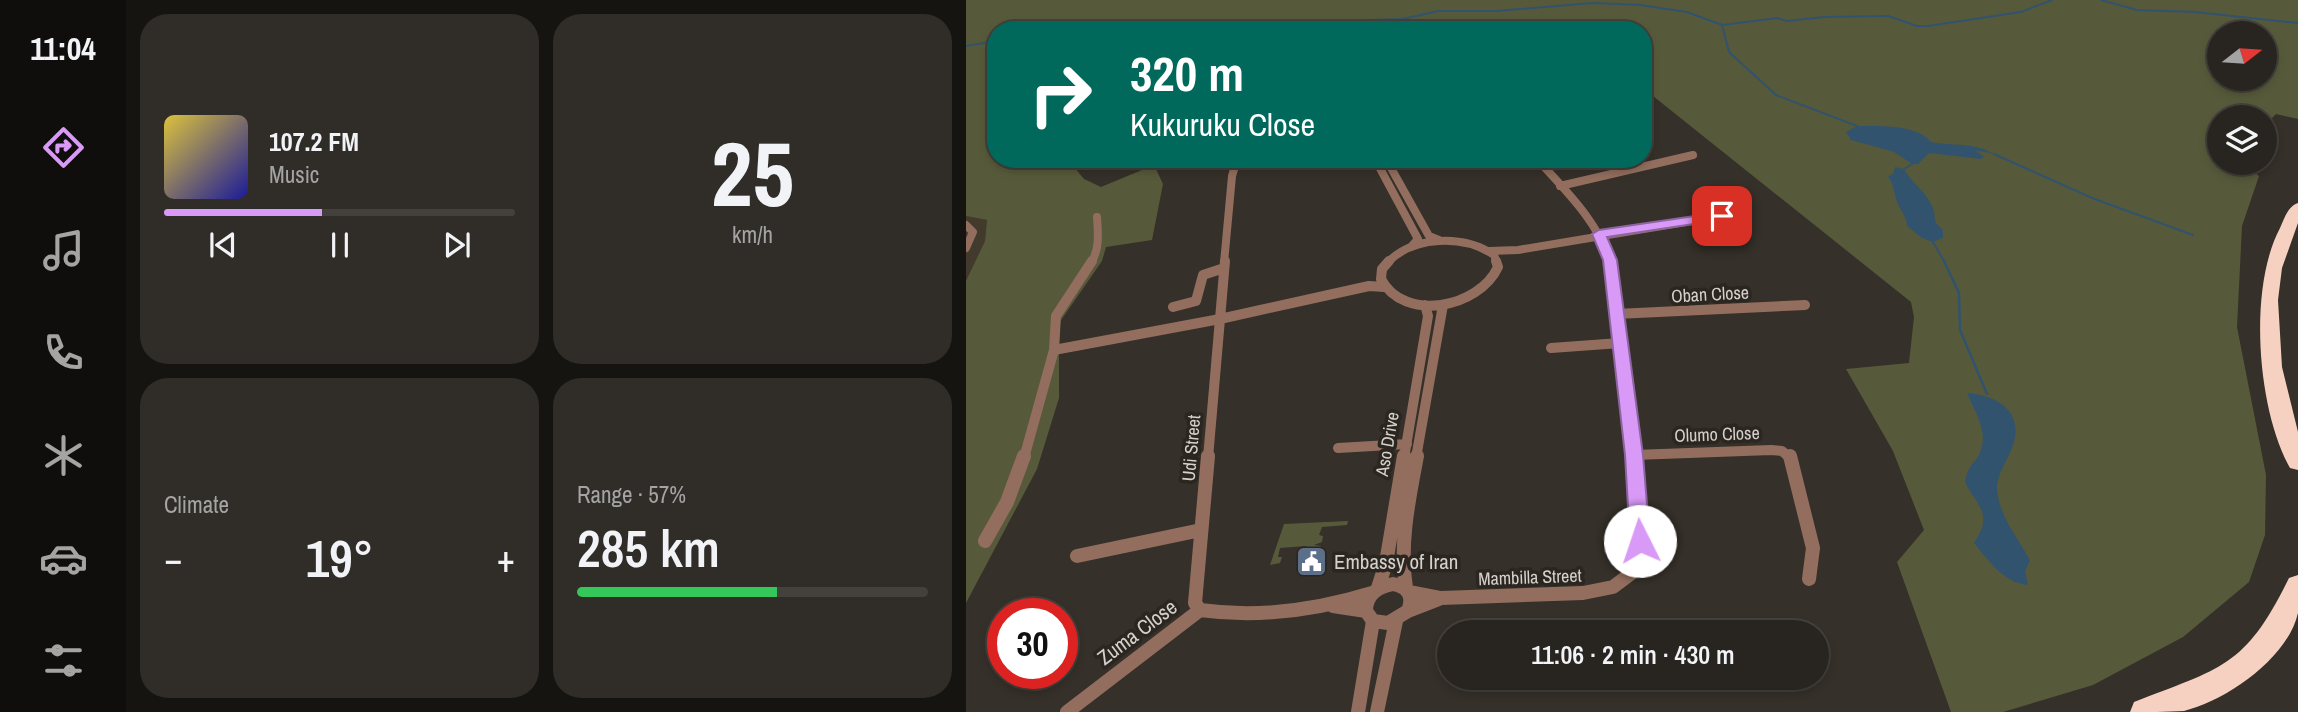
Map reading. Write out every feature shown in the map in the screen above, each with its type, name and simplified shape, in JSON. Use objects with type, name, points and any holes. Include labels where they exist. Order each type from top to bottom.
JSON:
[{"type":"highway","points":[[2298,208],[2278,254],[2269,300],[2272,361],[2278,397],[2298,461]]},
{"type":"highway","points":[[2144,712],[2229,677],[2254,657],[2262,650],[2280,622],[2298,586]]},
{"type":"street","points":[[1652,165],[1693,155]]},
{"type":"street","name":"Udi Street","points":[[1200,610],[1195,603],[1234,168]]},
{"type":"street","points":[[1381,168],[1418,239],[1388,263],[1381,276],[1384,286],[1398,299],[1425,305],[1443,305],[1467,299],[1486,288],[1496,275],[1498,266],[1489,251]]},
{"type":"street","points":[[1391,168],[1429,236],[1442,240],[1464,241],[1489,251],[1517,250],[1722,216]]},
{"type":"street","name":"Mambilla Street","points":[[1441,598],[1604,591],[1629,579],[1637,569],[1640,559],[1634,455],[1610,260],[1600,237],[1544,168]]},
{"type":"street","points":[[1560,186],[1637,168]]},
{"type":"street","points":[[985,541],[1003,512],[1054,350],[1056,316],[1096,255],[1097,217]]},
{"type":"street","points":[[966,225],[973,232],[966,248]]},
{"type":"street","points":[[1498,266],[1520,256],[1600,237]]},
{"type":"street","points":[[1411,247],[1442,240]]},
{"type":"street","points":[[1173,307],[1196,301],[1203,275],[1224,268]]},
{"type":"street","points":[[1054,350],[1220,319],[1369,286],[1384,286]]},
{"type":"street","name":"Aso Drive","points":[[1375,591],[1387,563],[1428,316],[1425,305]]},
{"type":"street","name":"Aso Drive","points":[[1408,590],[1403,570],[1409,499],[1443,305]]},
{"type":"street","name":"Oban Close","points":[[1616,314],[1805,305]]},
{"type":"street","points":[[1551,348],[1620,343]]},
{"type":"street","points":[[1338,448],[1407,444]]},
{"type":"street","name":"Olumo Close","points":[[1634,455],[1782,452],[1790,456],[1813,548],[1809,579]]},
{"type":"street","points":[[1077,556],[1201,530]]},
{"type":"street","points":[[1200,610],[1244,611],[1330,606],[1393,584],[1441,598]]},
{"type":"street","points":[[1377,712],[1402,616],[1412,598],[1408,590]]},
{"type":"street","points":[[1358,712],[1370,616],[1365,605],[1375,591]]},
{"type":"street","points":[[1330,606],[1370,616],[1402,616],[1441,598]]},
{"type":"street","name":"Zuma Close","points":[[1066,712],[1200,610]]},
{"type":"shaded area","points":[[966,216],[987,220],[985,241],[966,281]]},
{"type":"green space","points":[[966,0],[2298,0],[2298,119],[2277,114],[2277,105],[2207,105],[2207,175],[2259,176],[2242,226],[2237,327],[2266,475],[2265,535],[2249,582],[2183,637],[2093,685],[2003,712],[1951,712],[1897,562],[1924,530],[1893,451],[1846,369],[1909,363],[1914,317],[1911,302],[1652,95],[1652,21],[987,21],[987,168],[1075,168],[1084,179],[1101,187],[1147,168],[1155,168],[1163,184],[1152,240],[1106,247],[1102,261],[1059,323],[1059,398],[1037,469],[966,603],[966,281],[985,241],[987,220],[966,216]]},
{"type":"green space","points":[[1348,521],[1347,525],[1322,527],[1319,535],[1323,536],[1322,542],[1314,545],[1321,546],[1320,550],[1324,553],[1319,560],[1322,565],[1321,572],[1310,574],[1316,565],[1310,559],[1303,561],[1306,546],[1280,548],[1280,563],[1270,565],[1284,524]]},
{"type":"water","points":[[1857,126],[1907,129],[1925,136],[1931,142],[1971,146],[1994,154],[1975,150],[1984,157],[1981,159],[1929,153],[1918,164],[1912,164],[1894,152],[1851,140],[1846,132]]},
{"type":"water","points":[[1895,167],[1904,169],[1929,200],[1936,223],[1943,230],[1943,238],[1933,242],[1922,238],[1907,226],[1888,176],[1893,174]]},
{"type":"water","points":[[1967,393],[1994,400],[2009,410],[2013,418],[2014,443],[1997,488],[2005,518],[2030,561],[2025,571],[2028,585],[2004,576],[1974,543],[1980,533],[1983,517],[1965,482],[1968,471],[1980,452],[1983,436],[1980,421]]},
{"type":"waterway","points":[[1722,25],[1777,18],[1787,21],[1824,17],[1888,16],[1917,26],[1928,26],[2021,12],[2052,0]]},
{"type":"waterway","points":[[2101,0],[2137,10],[2195,12],[2298,23]]},
{"type":"waterway","points":[[1362,21],[1403,19],[1438,11],[1497,11],[1593,3],[1640,5],[1687,12],[1722,25]]},
{"type":"waterway","points":[[1722,25],[1729,52],[1776,95],[1857,126]]},
{"type":"waterway","points":[[966,46],[987,42]]},
{"type":"waterway","points":[[1994,154],[2092,198],[2193,235]]},
{"type":"waterway","points":[[1904,169],[1912,164]]},
{"type":"waterway","points":[[1933,242],[1945,262]]},
{"type":"waterway","points":[[1945,262],[1959,293],[1960,330],[1987,394]]},
{"type":"place","name":"Embassy of Iran","points":[[1311,561]]},
{"type":"route","points":[[1640,541],[1634,455],[1610,260],[1599,234],[1722,216]]}]
